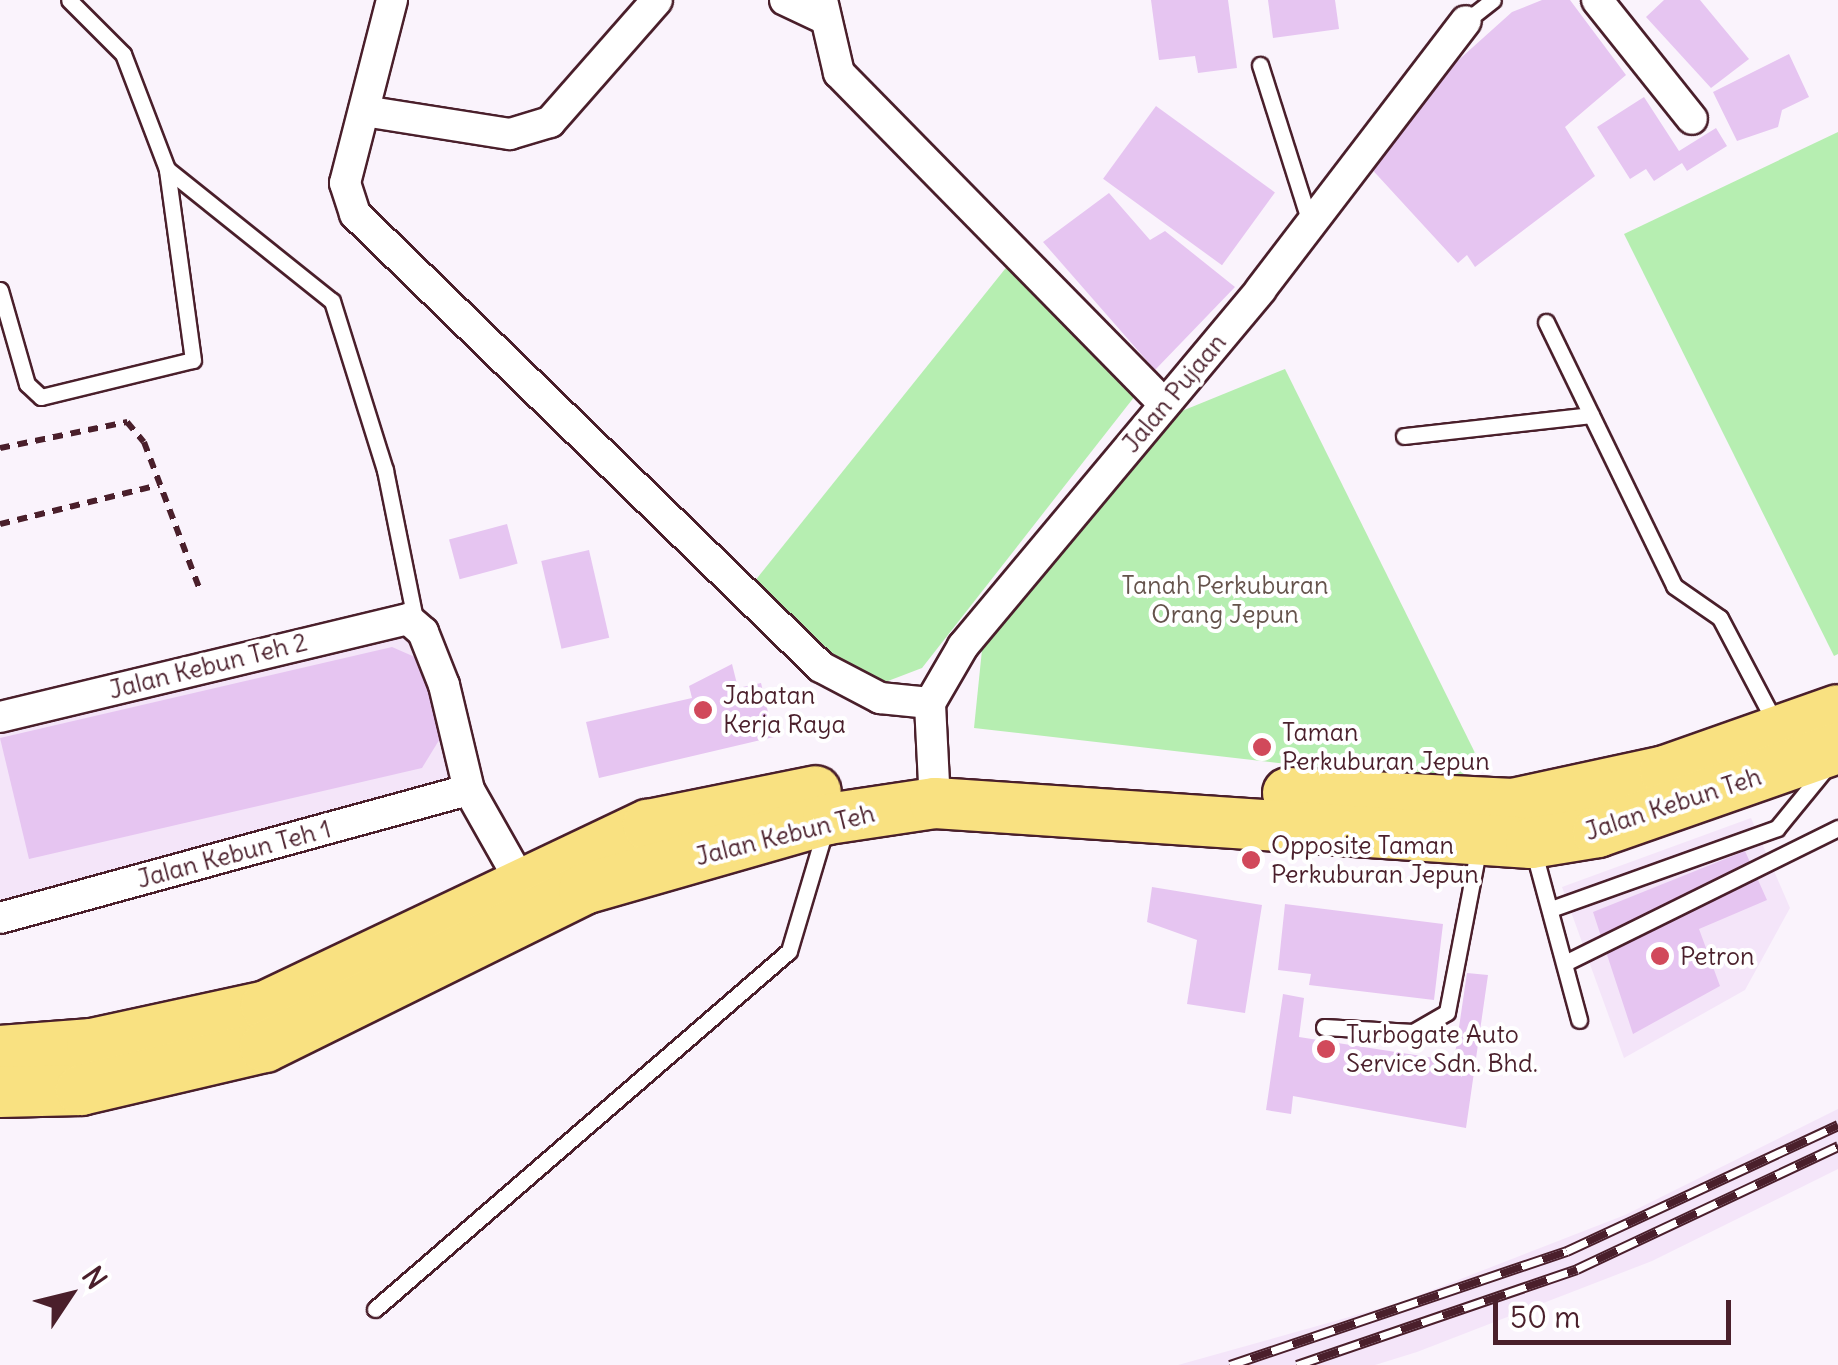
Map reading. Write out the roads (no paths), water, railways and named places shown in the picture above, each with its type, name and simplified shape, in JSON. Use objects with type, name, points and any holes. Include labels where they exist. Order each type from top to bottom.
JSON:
[{"type":"main road","name":"Jalan Kebun Teh","points":[[0,1092],[81,1090],[265,1047],[584,889],[831,811],[933,786],[1480,842],[1629,780],[1838,710]]},
{"type":"main road","name":"Jalan Kebun Teh","points":[[0,1050],[92,1044],[266,1006],[648,825],[933,786],[1522,824],[1633,821],[1838,748]]},
{"type":"street","points":[[392,0],[344,183],[376,239],[821,667],[880,698],[930,703],[933,786]]},
{"type":"street","points":[[364,111],[510,134],[550,122],[658,0]]},
{"type":"street","points":[[786,0],[821,8],[839,73],[1164,404]]},
{"type":"street","points":[[1598,0],[1692,119]]},
{"type":"street","name":"Jalan Pujaan","points":[[930,703],[963,646],[1261,290],[1308,216],[1469,10]]},
{"type":"street","name":"Jalan Kebun Teh 2","points":[[0,717],[400,620],[416,624]]},
{"type":"street","points":[[416,624],[444,685],[469,790],[521,882]]},
{"type":"street","name":"Jalan Kebun Teh 1","points":[[0,918],[469,790]]},
{"type":"lane","points":[[0,290],[27,384],[41,396],[193,360],[167,170],[122,54],[69,0]]},
{"type":"lane","points":[[1469,10],[1493,0]]},
{"type":"lane","points":[[1260,65],[1308,216]]},
{"type":"lane","points":[[167,170],[332,301],[380,452],[416,624]]},
{"type":"lane","points":[[1546,322],[1674,586],[1720,618],[1780,732],[1838,748],[1777,828],[1551,909]]},
{"type":"lane","points":[[1404,436],[1592,415]]},
{"type":"lane","points":[[375,1308],[789,951],[831,811]]},
{"type":"lane","points":[[1522,824],[1551,909],[1579,1020]]},
{"type":"lane","points":[[1565,963],[1838,828]]},
{"type":"lane","points":[[1324,1027],[1414,1032],[1447,1012],[1480,842]]},
{"type":"railway","points":[[1230,1365],[1567,1251],[1838,1125]]},
{"type":"railway","points":[[1297,1365],[1577,1269],[1838,1146]]},
{"type":"place","name":"Jabatan Kerja Raya","points":[[703,710]]},
{"type":"place","name":"Taman Perkuburan Jepun","points":[[1262,747]]},
{"type":"place","name":"Opposite Taman Perkuburan Jepun","points":[[1251,860]]},
{"type":"place","name":"Petron","points":[[1660,956]]},
{"type":"place","name":"Turbogate Auto Service Sdn. Bhd.","points":[[1326,1049]]},
{"type":"park label","name":"Tanah Perkuburan Orang Jepun","points":[[1225,600]]}]
